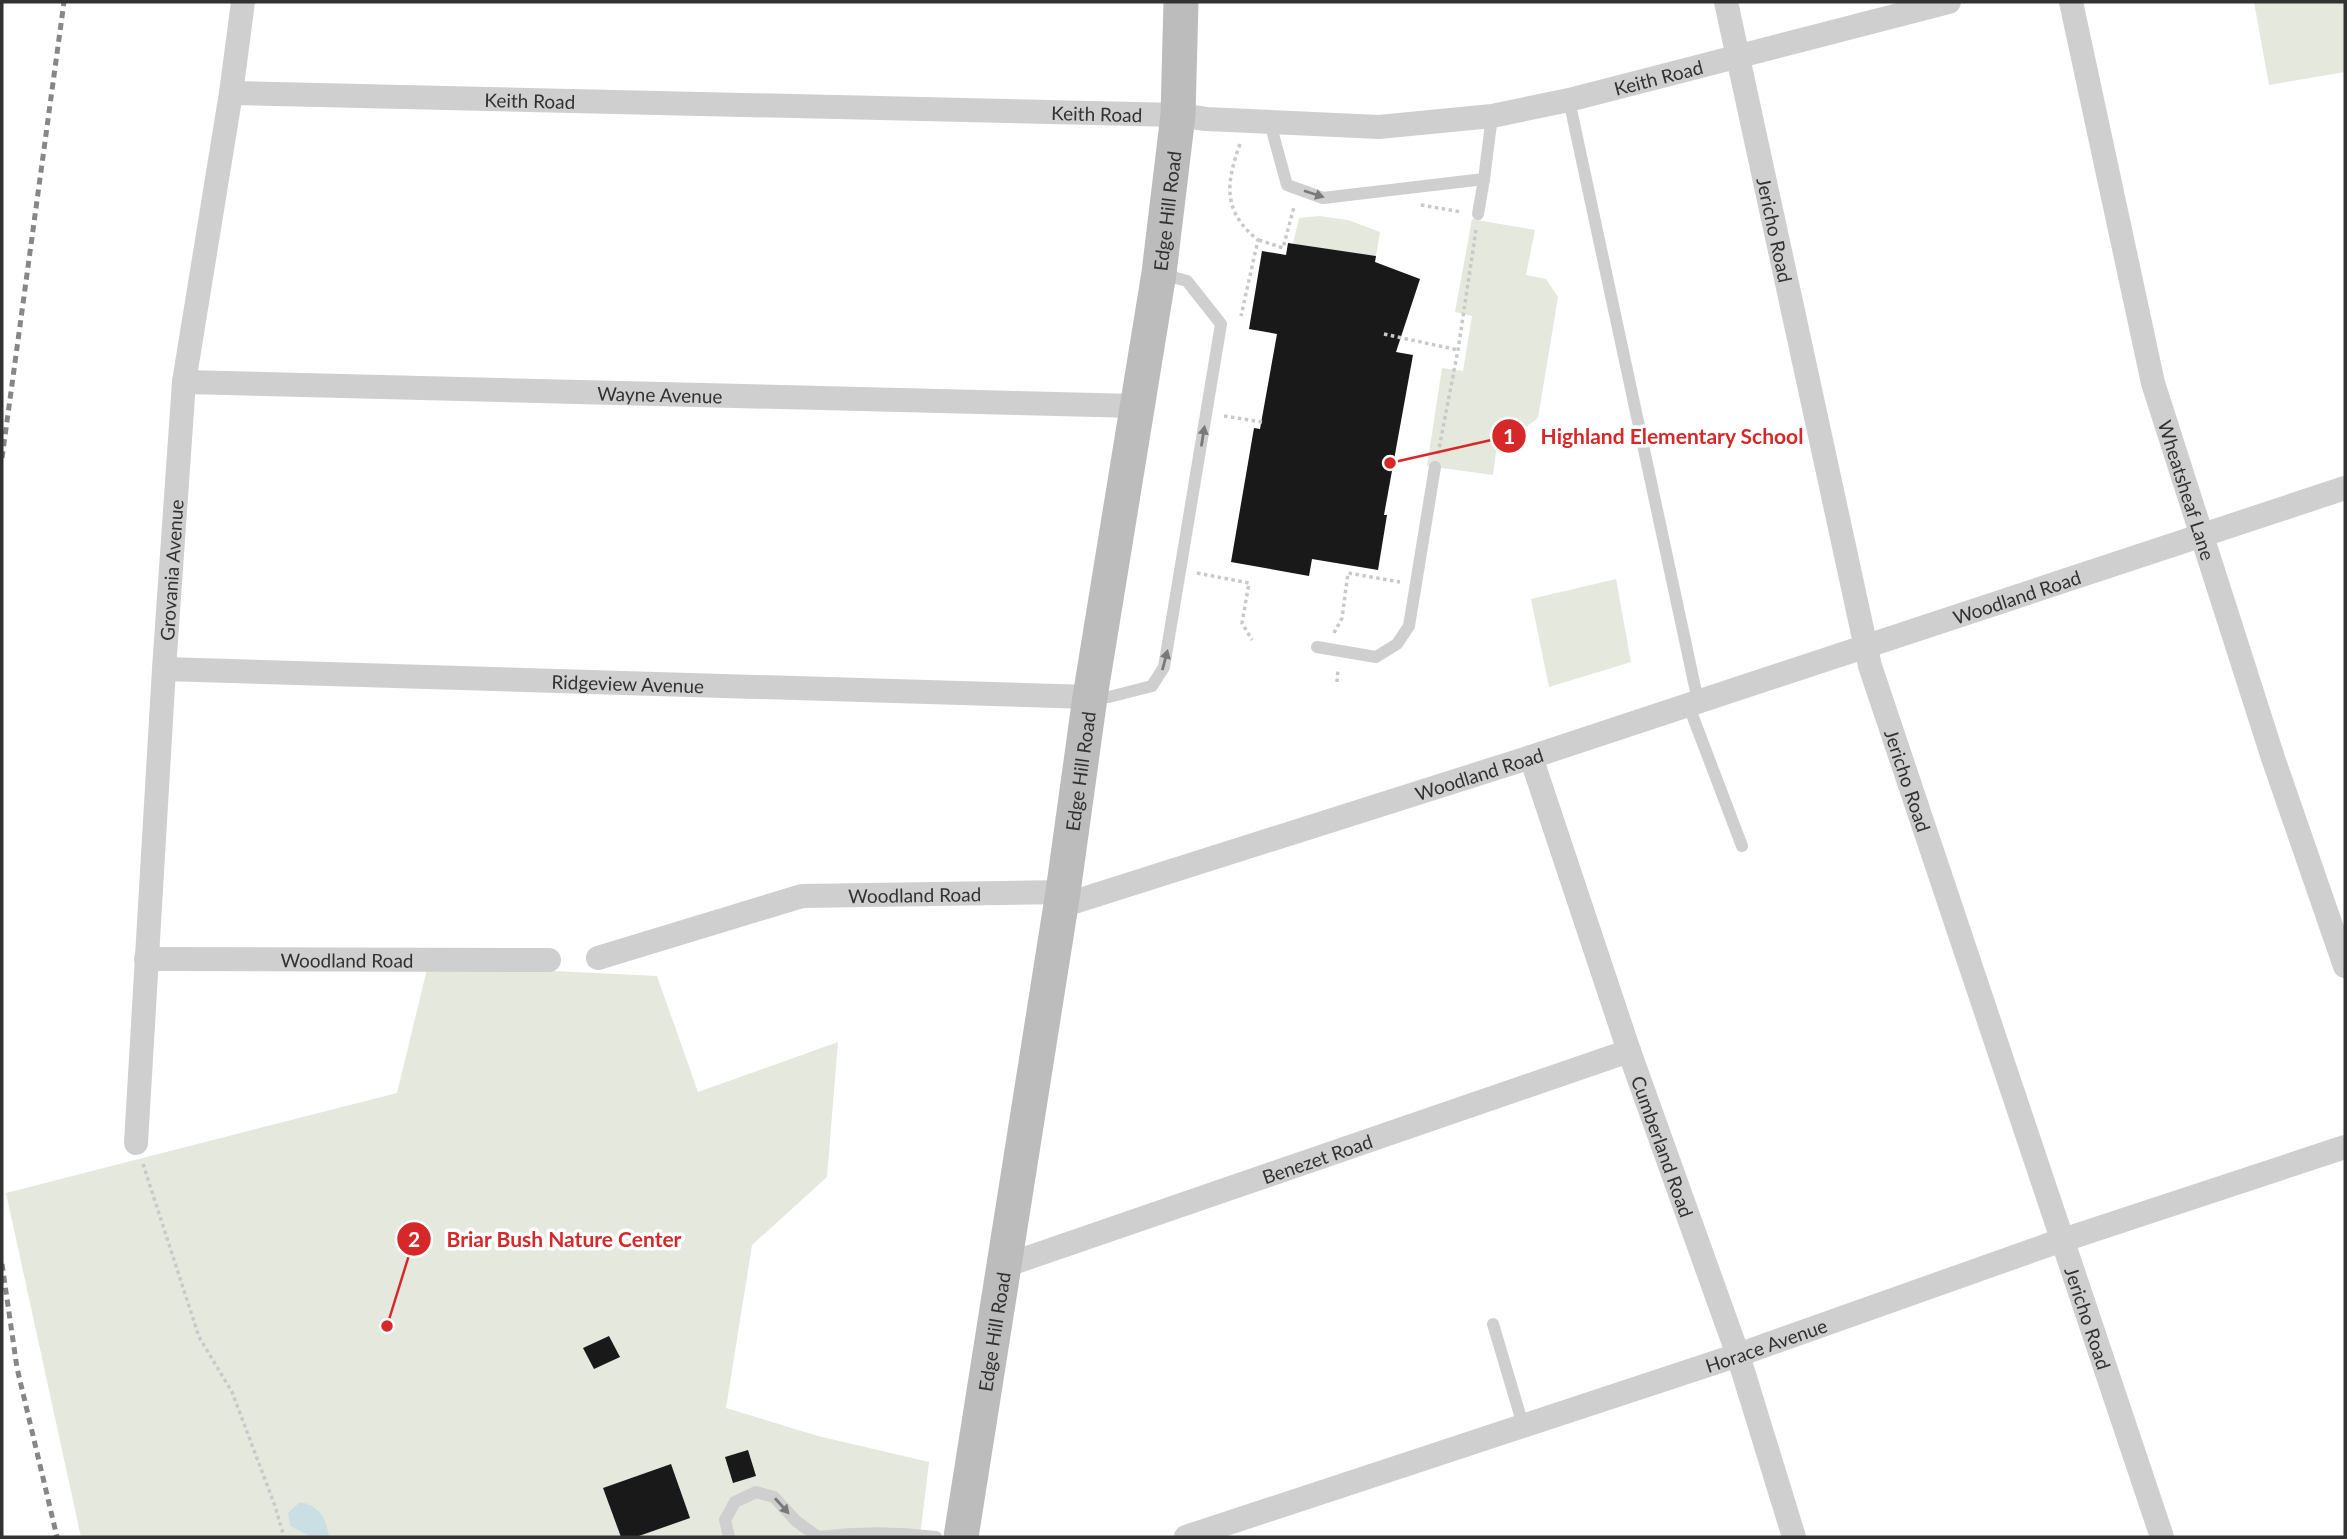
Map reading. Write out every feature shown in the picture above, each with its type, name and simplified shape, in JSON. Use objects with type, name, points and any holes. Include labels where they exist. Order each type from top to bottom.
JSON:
[{"type":"street","name":"Grovania Avenue","points":[[136,1143],[184,382],[231,93],[243,2]]},
{"type":"street","name":"Edge Hill Road","points":[[961,1537],[1063,892],[1090,697],[1159,273],[1178,115],[1181,2]]},
{"type":"street","name":"Jericho Road","points":[[1726,2],[1870,666],[2162,1537]]},
{"type":"street","name":"Keith Road","points":[[231,93],[1178,115],[1270,123],[1379,127],[1492,116],[1569,100],[1949,2]]},
{"type":"street","name":"Wheatsheaf Lane","points":[[2071,2],[2153,383],[2273,758],[2345,966]]},
{"type":"street","name":"Wayne Avenue","points":[[184,382],[1136,406]]},
{"type":"street","name":"Woodland Road","points":[[598,958],[802,896],[1063,892],[1074,902],[1531,757],[2345,488]]},
{"type":"street","name":"Ridgeview Avenue","points":[[164,669],[1090,697]]},
{"type":"street","name":"Cumberland Road","points":[[1531,757],[1629,1051],[1738,1355],[1794,1537]]},
{"type":"street","name":"Woodland Road","points":[[146,958],[549,960]]},
{"type":"street","name":"Benezet Road","points":[[1004,1266],[1629,1051]]},
{"type":"street","name":"Horace Avenue","points":[[1186,1537],[1738,1355],[2063,1240],[2345,1147]]},
{"type":"lane","points":[[1569,100],[1693,703],[1742,846]]},
{"type":"lane","points":[[1478,214],[1492,116]]},
{"type":"lane","points":[[1270,123],[1287,185],[1323,198],[1484,179]]},
{"type":"lane","points":[[1090,697],[1109,697],[1152,686],[1164,667],[1221,324],[1187,281],[1159,273]]},
{"type":"lane","points":[[1317,648],[1376,657],[1397,644],[1409,626],[1435,467]]},
{"type":"lane","points":[[1493,1324],[1523,1425]]},
{"type":"lane","points":[[729,1537],[725,1520],[735,1502],[756,1492],[774,1497],[796,1521],[818,1537],[852,1533],[936,1537]]},
{"type":"path","points":[[1242,139],[1229,174],[1232,208],[1244,229],[1258,240],[1283,248],[1294,207]]},
{"type":"path","points":[[1412,203],[1478,214],[1458,350],[1435,467]]},
{"type":"path","points":[[1241,316],[1258,240]]},
{"type":"path","points":[[1384,334],[1458,350]]},
{"type":"path","points":[[1224,416],[1262,422]]},
{"type":"path","points":[[1197,573],[1250,583],[1241,623],[1252,640]]},
{"type":"path","points":[[1332,638],[1342,618],[1348,573],[1416,585]]},
{"type":"path","points":[[1337,682],[1339,662]]},
{"type":"path","points":[[136,1143],[199,1337],[232,1392],[285,1537]]},
{"type":"shaded area","points":[[2254,2],[2345,2],[2345,72],[2269,85]]},
{"type":"shaded area","points":[[1319,216],[1348,220],[1380,232],[1376,256],[1293,244],[1299,218]]},
{"type":"shaded area","points":[[1472,219],[1535,230],[1526,275],[1546,279],[1558,297],[1538,418],[1519,432],[1499,429],[1493,475],[1427,466],[1442,368],[1463,371],[1472,316],[1455,312]]},
{"type":"shaded area","points":[[1616,579],[1631,662],[1549,687],[1531,599]]},
{"type":"shaded area","points":[[428,965],[657,976],[698,1092],[838,1042],[827,1177],[752,1245],[726,1408],[818,1436],[929,1462],[920,1537],[81,1537],[6,1193],[397,1093]]},
{"type":"shaded area","points":[[300,1502],[313,1506],[321,1514],[329,1537],[312,1537],[290,1526],[288,1513]]},
{"type":"building","points":[[1288,243],[1376,256],[1375,262],[1420,279],[1396,352],[1413,355],[1384,515],[1387,515],[1378,570],[1312,559],[1309,576],[1231,562],[1254,428],[1260,429],[1277,334],[1249,329],[1262,251],[1286,255]]},
{"type":"building","points":[[609,1336],[620,1357],[594,1369],[583,1348]]},
{"type":"building","points":[[748,1450],[756,1476],[733,1483],[725,1457]]},
{"type":"building","points":[[671,1464],[690,1518],[636,1537],[621,1537],[603,1488]]},
{"type":"railway","points":[[2,458],[64,2]]},
{"type":"railway","points":[[2,1264],[17,1368],[57,1537]]},
{"type":"place","name":"Highland Elementary School","points":[[1390,463]]},
{"type":"place","name":"Briar Bush Nature Center","points":[[387,1326]]}]
